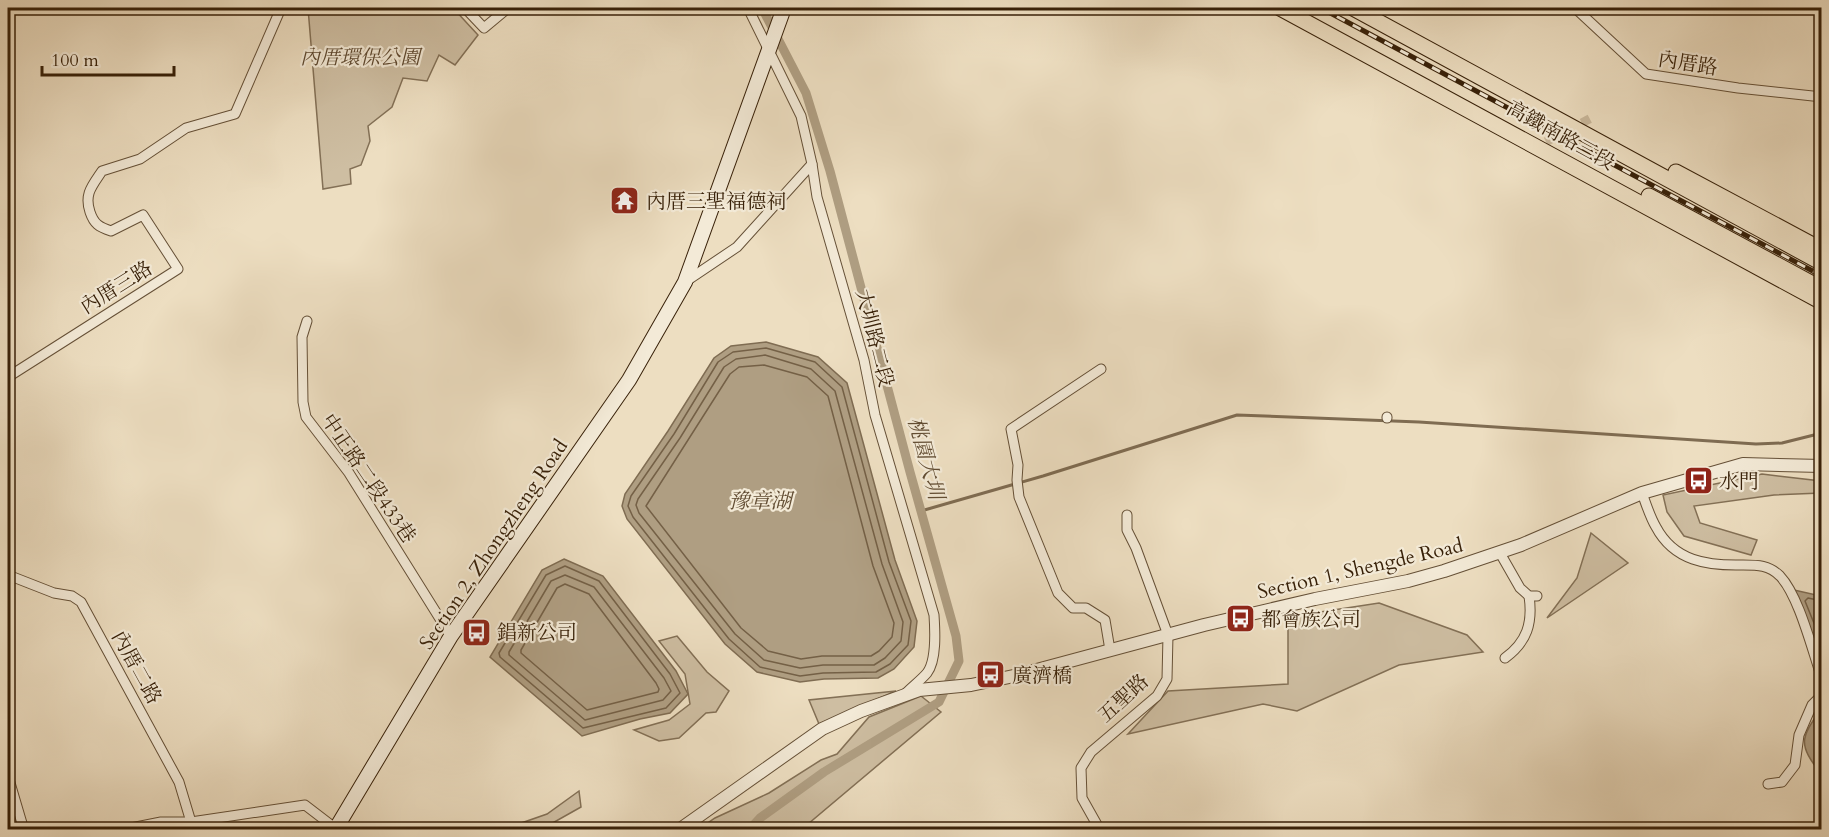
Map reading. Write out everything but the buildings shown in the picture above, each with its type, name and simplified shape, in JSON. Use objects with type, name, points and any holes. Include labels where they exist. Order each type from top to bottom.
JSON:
[{"type":"main road","name":"Section 2, Zhongzheng Road","points":[[336,829],[453,640],[629,380],[685,282],[784,8]]},
{"type":"main road","name":"高鐵南路三段","points":[[1280,8],[1821,302]]},
{"type":"main road","name":"高鐵南路三段","points":[[1301,8],[1821,289]]},
{"type":"main road","name":"高鐵南路三段","points":[[1353,8],[1821,263]]},
{"type":"main road","name":"高鐵南路三段","points":[[1371,8],[1821,250]]},
{"type":"street","name":"內厝三路","points":[[8,377],[178,269],[144,215],[111,231],[99,228],[93,220],[87,201],[90,190],[102,171],[140,159],[186,128],[235,114],[281,8]]},
{"type":"street","points":[[465,8],[484,28],[508,8]]},
{"type":"street","name":"大圳路二段","points":[[748,8],[771,45],[801,116],[817,197],[864,360],[875,415],[934,615],[935,641],[929,671],[902,696]]},
{"type":"street","name":"內厝路","points":[[1575,8],[1646,74],[1738,88],[1821,97]]},
{"type":"street","points":[[685,282],[737,247],[812,164]]},
{"type":"street","name":"中正路二段433巷","points":[[307,321],[302,337],[303,402],[306,417],[350,473],[453,640]]},
{"type":"street","points":[[1101,369],[1011,429],[1018,465],[1018,497],[1058,593],[1073,608],[1086,609],[1105,620],[1110,650]]},
{"type":"street","name":"Section 1, Shengde Road","points":[[902,696],[919,690],[971,685],[1018,675],[1168,634],[1315,599],[1408,580],[1500,553],[1642,493],[1743,464],[1821,466]]},
{"type":"street","points":[[1642,493],[1656,528],[1684,557],[1701,562],[1737,566],[1764,565],[1780,576],[1797,605],[1821,678]]},
{"type":"street","name":"五聖路","points":[[1100,830],[1082,798],[1081,768],[1091,752],[1157,696],[1167,679],[1168,634],[1127,530],[1127,515]]},
{"type":"street","points":[[1500,553],[1520,588],[1533,596],[1530,622],[1520,645],[1505,658]]},
{"type":"street","name":"內厝二路","points":[[8,575],[54,593],[72,596],[81,602],[179,782],[191,822]]},
{"type":"street","points":[[1768,784],[1782,782],[1795,765],[1799,735],[1812,705],[1821,695]]},
{"type":"street","points":[[679,830],[822,729],[902,696]]},
{"type":"street","points":[[8,776],[24,830]]},
{"type":"street","points":[[121,830],[160,822],[191,822],[305,806],[336,829]]},
{"type":"green space","name":"內厝環保公園","points":[[308,8],[453,8],[478,35],[455,65],[439,55],[427,81],[403,78],[392,107],[368,126],[370,141],[361,165],[350,169],[351,184],[323,189]]},
{"type":"green space","points":[[1762,474],[1821,481],[1821,493],[1774,495],[1694,506],[1700,523],[1757,540],[1751,555],[1684,536],[1667,512],[1663,495]]},
{"type":"green space","points":[[1591,533],[1628,563],[1547,618],[1577,578]]},
{"type":"green space","points":[[1379,603],[1467,635],[1483,652],[1399,665],[1297,711],[1263,704],[1128,734],[1168,691],[1288,684],[1288,617]]},
{"type":"green space","points":[[677,636],[707,672],[729,691],[716,712],[706,713],[679,738],[659,741],[634,730],[669,720],[690,704],[685,674],[659,641]]},
{"type":"green space","points":[[896,691],[819,724],[809,700]]},
{"type":"green space","points":[[921,696],[941,712],[802,829],[699,829],[715,818],[769,793],[821,760],[837,754],[869,717]]},
{"type":"green space","points":[[579,791],[581,807],[542,829],[504,829],[547,814]]},
{"type":"water","name":"豫章湖","points":[[766,342],[818,357],[847,383],[895,560],[917,621],[914,647],[894,669],[878,678],[800,682],[757,672],[725,644],[627,519],[622,506],[625,494],[714,358],[731,346]]},
{"type":"water","points":[[564,559],[603,576],[676,671],[688,694],[670,713],[582,736],[490,657],[542,570]]},
{"type":"water","points":[[1794,590],[1821,596],[1821,660]]},
{"type":"water","points":[[1821,709],[1821,774],[1808,755],[1804,742],[1809,728]]},
{"type":"waterway","name":"桃園大圳","points":[[749,830],[760,818],[824,772],[939,702],[959,661],[956,636],[830,171],[806,93],[762,8]]},
{"type":"waterway","points":[[921,511],[1043,476],[1237,415],[1419,422],[1756,444],[1782,443],[1822,433]]},
{"type":"tunnel","points":[[1534,148],[1593,117]]},
{"type":"railway","points":[[1321,8],[1822,276]]},
{"type":"place","name":"內厝三聖福德祠","points":[[625,201]]},
{"type":"place","name":"水門","points":[[1698,481]]},
{"type":"place","name":"都會族公司","points":[[1240,619]]},
{"type":"place","name":"錩新公司","points":[[476,632]]},
{"type":"place","name":"廣濟橋","points":[[991,675]]}]
